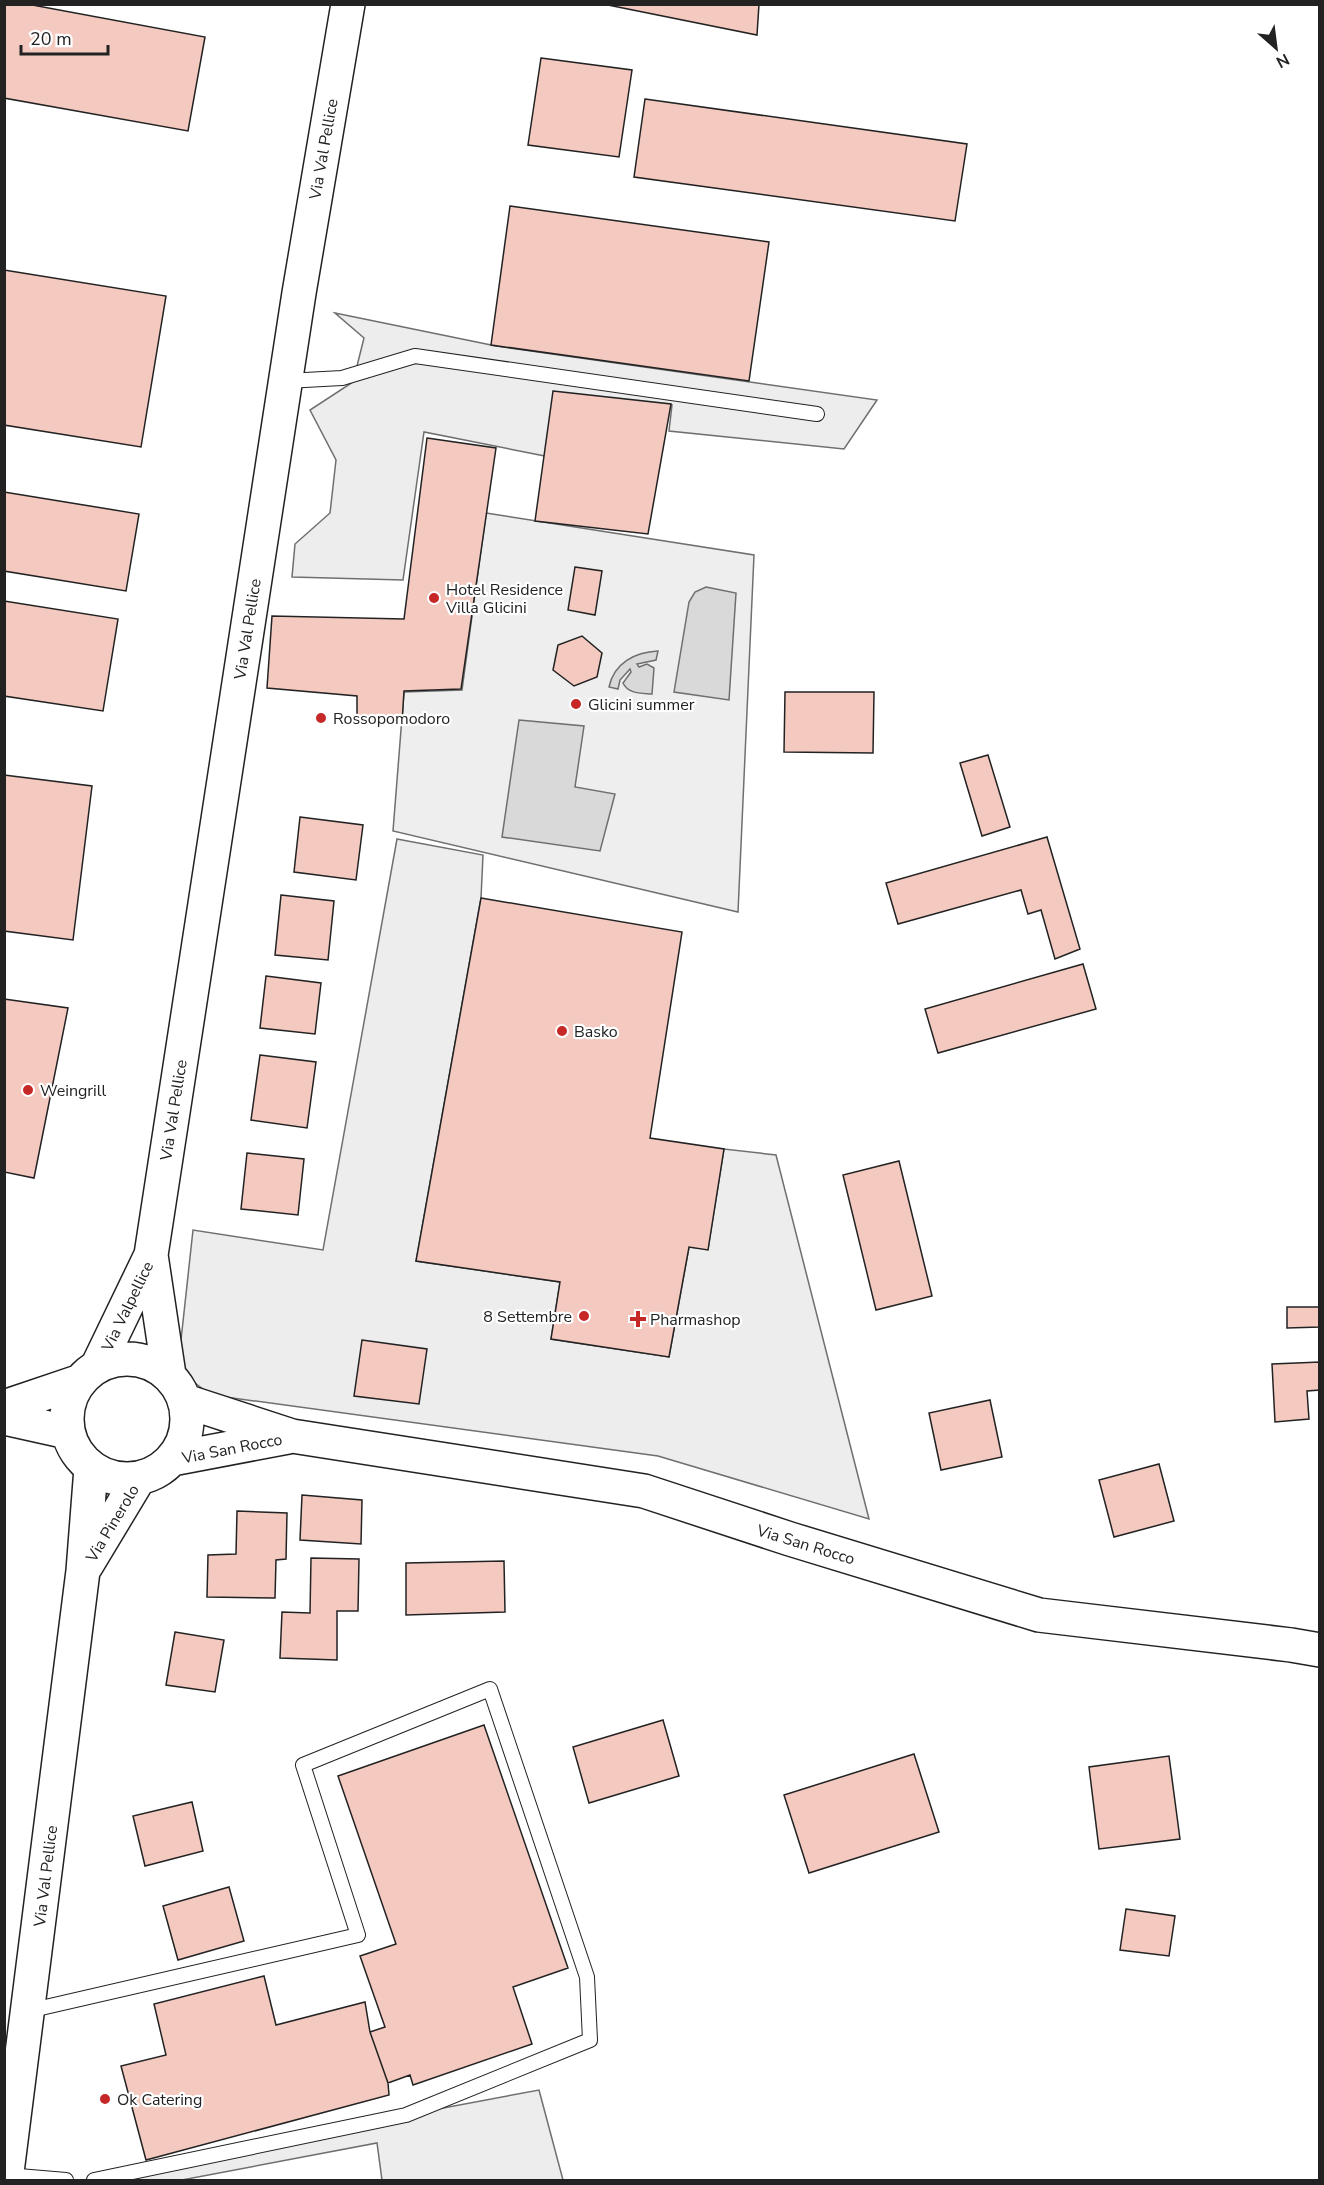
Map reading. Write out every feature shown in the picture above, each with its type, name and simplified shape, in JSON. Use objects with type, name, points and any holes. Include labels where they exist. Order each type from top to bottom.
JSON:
[{"type":"street","name":"Via Val Pellice","points":[[151,1255],[285,381],[348,4]]},
{"type":"street","name":"Via Valpellice","points":[[88,1374],[151,1255]]},
{"type":"street","name":"Via Valpellice","points":[[151,1255],[177,1388]]},
{"type":"street","points":[[4,1407],[88,1374],[131,1358],[145,1360],[177,1388],[186,1430],[172,1459],[139,1478],[115,1478],[91,1468],[73,1447],[67,1432],[68,1401],[88,1374]]},
{"type":"street","name":"Via San Rocco","points":[[177,1388],[292,1436],[644,1491],[790,1539],[1039,1615],[1320,1650]]},
{"type":"street","points":[[4,1418],[67,1432]]},
{"type":"street","name":"Via San Rocco","points":[[172,1459],[292,1436]]},
{"type":"street","name":"Via Pinerolo","points":[[83,1571],[91,1468]]},
{"type":"street","name":"Via Pinerolo","points":[[83,1571],[139,1478]]},
{"type":"street","name":"Via Val Pellice","points":[[7,2178],[83,1571]]},
{"type":"lane","points":[[285,381],[342,378],[416,356],[817,414]]},
{"type":"lane","points":[[28,2011],[358,1935],[303,1766],[490,1689],[588,1977],[590,2040],[406,2115],[94,2181]]},
{"type":"lane","points":[[7,2178],[66,2181]]},
{"type":"shaded area","points":[[335,313],[496,346],[877,400],[844,449],[669,431],[672,405],[555,392],[550,457],[424,432],[403,580],[292,577],[295,544],[330,513],[336,460],[310,410],[353,382],[364,338]]},
{"type":"shaded area","name":"Glicini summer","points":[[486,513],[754,555],[738,912],[393,831],[404,692],[462,690]]},
{"type":"shaded area","points":[[706,587],[736,593],[729,700],[674,692],[689,602],[695,592]]},
{"type":"shaded area","points":[[658,651],[656,660],[637,664],[639,667],[647,664],[654,668],[652,694],[635,692],[625,687],[623,683],[631,672],[630,669],[620,680],[618,689],[609,687],[616,671],[627,660],[641,654]]},
{"type":"shaded area","points":[[519,720],[584,726],[575,787],[615,794],[600,851],[502,837]]},
{"type":"shaded area","points":[[397,839],[483,855],[481,898],[416,1261],[560,1282],[551,1339],[669,1357],[689,1247],[708,1249],[724,1149],[776,1155],[869,1519],[658,1456],[211,1395],[195,1383],[182,1366],[181,1340],[193,1230],[323,1250]]},
{"type":"shaded area","points":[[539,2090],[563,2180],[382,2180],[377,2143],[182,2180],[94,2180],[406,2115]]},
{"type":"building","points":[[4,4],[27,4],[205,37],[188,131],[4,98]]},
{"type":"building","points":[[603,4],[759,4],[757,35]]},
{"type":"building","points":[[541,58],[632,70],[619,157],[528,145]]},
{"type":"building","points":[[645,99],[967,144],[955,221],[634,177]]},
{"type":"building","points":[[510,206],[769,242],[749,381],[491,345]]},
{"type":"building","points":[[4,270],[166,296],[141,447],[4,425]]},
{"type":"building","points":[[553,391],[671,404],[648,534],[535,521]]},
{"type":"building","points":[[427,438],[496,448],[461,689],[404,691],[402,723],[357,721],[357,696],[267,688],[272,616],[404,619]]},
{"type":"building","points":[[4,492],[139,514],[126,591],[4,571]]},
{"type":"building","points":[[575,567],[602,571],[595,615],[568,610]]},
{"type":"building","points":[[4,601],[118,619],[103,711],[4,696]]},
{"type":"building","points":[[582,636],[602,653],[597,677],[574,686],[553,670],[558,645]]},
{"type":"building","points":[[785,692],[874,692],[873,753],[784,752]]},
{"type":"building","points":[[988,755],[1010,827],[982,836],[960,763]]},
{"type":"building","points":[[4,775],[92,786],[73,940],[4,931]]},
{"type":"building","points":[[300,817],[363,825],[356,880],[294,872]]},
{"type":"building","points":[[1047,837],[1080,949],[1055,959],[1041,910],[1028,914],[1021,890],[898,924],[886,883]]},
{"type":"building","points":[[281,895],[334,901],[328,960],[275,955]]},
{"type":"building","name":"Basko","points":[[481,898],[682,932],[650,1138],[724,1149],[708,1250],[689,1247],[669,1357],[551,1339],[560,1282],[416,1261]]},
{"type":"building","points":[[1083,964],[1096,1009],[938,1053],[925,1009]]},
{"type":"building","points":[[266,976],[321,983],[315,1034],[260,1028]]},
{"type":"building","name":"Weingrill","points":[[4,999],[68,1008],[34,1178],[4,1172]]},
{"type":"building","points":[[260,1055],[316,1062],[307,1128],[251,1120]]},
{"type":"building","points":[[247,1153],[304,1159],[298,1215],[241,1209]]},
{"type":"building","points":[[899,1161],[932,1296],[876,1310],[843,1175]]},
{"type":"building","points":[[1287,1307],[1320,1307],[1320,1327],[1287,1328]]},
{"type":"building","points":[[362,1340],[427,1349],[419,1404],[354,1396]]},
{"type":"building","points":[[1320,1362],[1320,1390],[1307,1391],[1309,1419],[1275,1422],[1272,1364]]},
{"type":"building","points":[[990,1400],[1002,1457],[941,1470],[929,1413]]},
{"type":"building","points":[[1159,1464],[1174,1521],[1114,1537],[1099,1480]]},
{"type":"building","points":[[302,1495],[362,1500],[361,1544],[300,1540]]},
{"type":"building","points":[[237,1511],[287,1513],[286,1559],[276,1560],[275,1598],[207,1597],[208,1555],[236,1554]]},
{"type":"building","points":[[311,1558],[359,1559],[358,1611],[337,1611],[337,1660],[280,1658],[282,1612],[310,1613]]},
{"type":"building","points":[[504,1561],[505,1612],[406,1615],[406,1563]]},
{"type":"building","points":[[175,1632],[224,1640],[215,1692],[166,1685]]},
{"type":"building","points":[[663,1720],[679,1776],[589,1803],[573,1747]]},
{"type":"building","points":[[484,1725],[568,1968],[513,1987],[532,2044],[413,2085],[410,2075],[388,2083],[370,2032],[385,2027],[360,1956],[396,1944],[338,1776]]},
{"type":"building","points":[[914,1754],[939,1832],[809,1873],[784,1795]]},
{"type":"building","points":[[1169,1756],[1180,1839],[1099,1849],[1089,1767]]},
{"type":"building","points":[[192,1802],[203,1851],[145,1866],[133,1816]]},
{"type":"building","points":[[229,1887],[244,1941],[178,1960],[163,1906]]},
{"type":"building","points":[[1126,1909],[1175,1916],[1169,1956],[1120,1950]]},
{"type":"building","points":[[264,1976],[276,2025],[365,2002],[370,2032],[388,2083],[389,2095],[146,2160],[121,2066],[166,2055],[154,2004]]},
{"type":"place","name":"Hotel Residence Villa Glicini","points":[[434,598]]},
{"type":"place","name":"Glicini summer","points":[[576,704]]},
{"type":"place","name":"Rossopomodoro","points":[[321,718]]},
{"type":"place","name":"Basko","points":[[562,1031]]},
{"type":"place","name":"Weingrill","points":[[28,1090]]},
{"type":"place","name":"8 Settembre","points":[[584,1316]]},
{"type":"place","name":"Pharmashop","points":[[638,1319]]},
{"type":"place","name":"Ok Catering","points":[[105,2099]]}]
